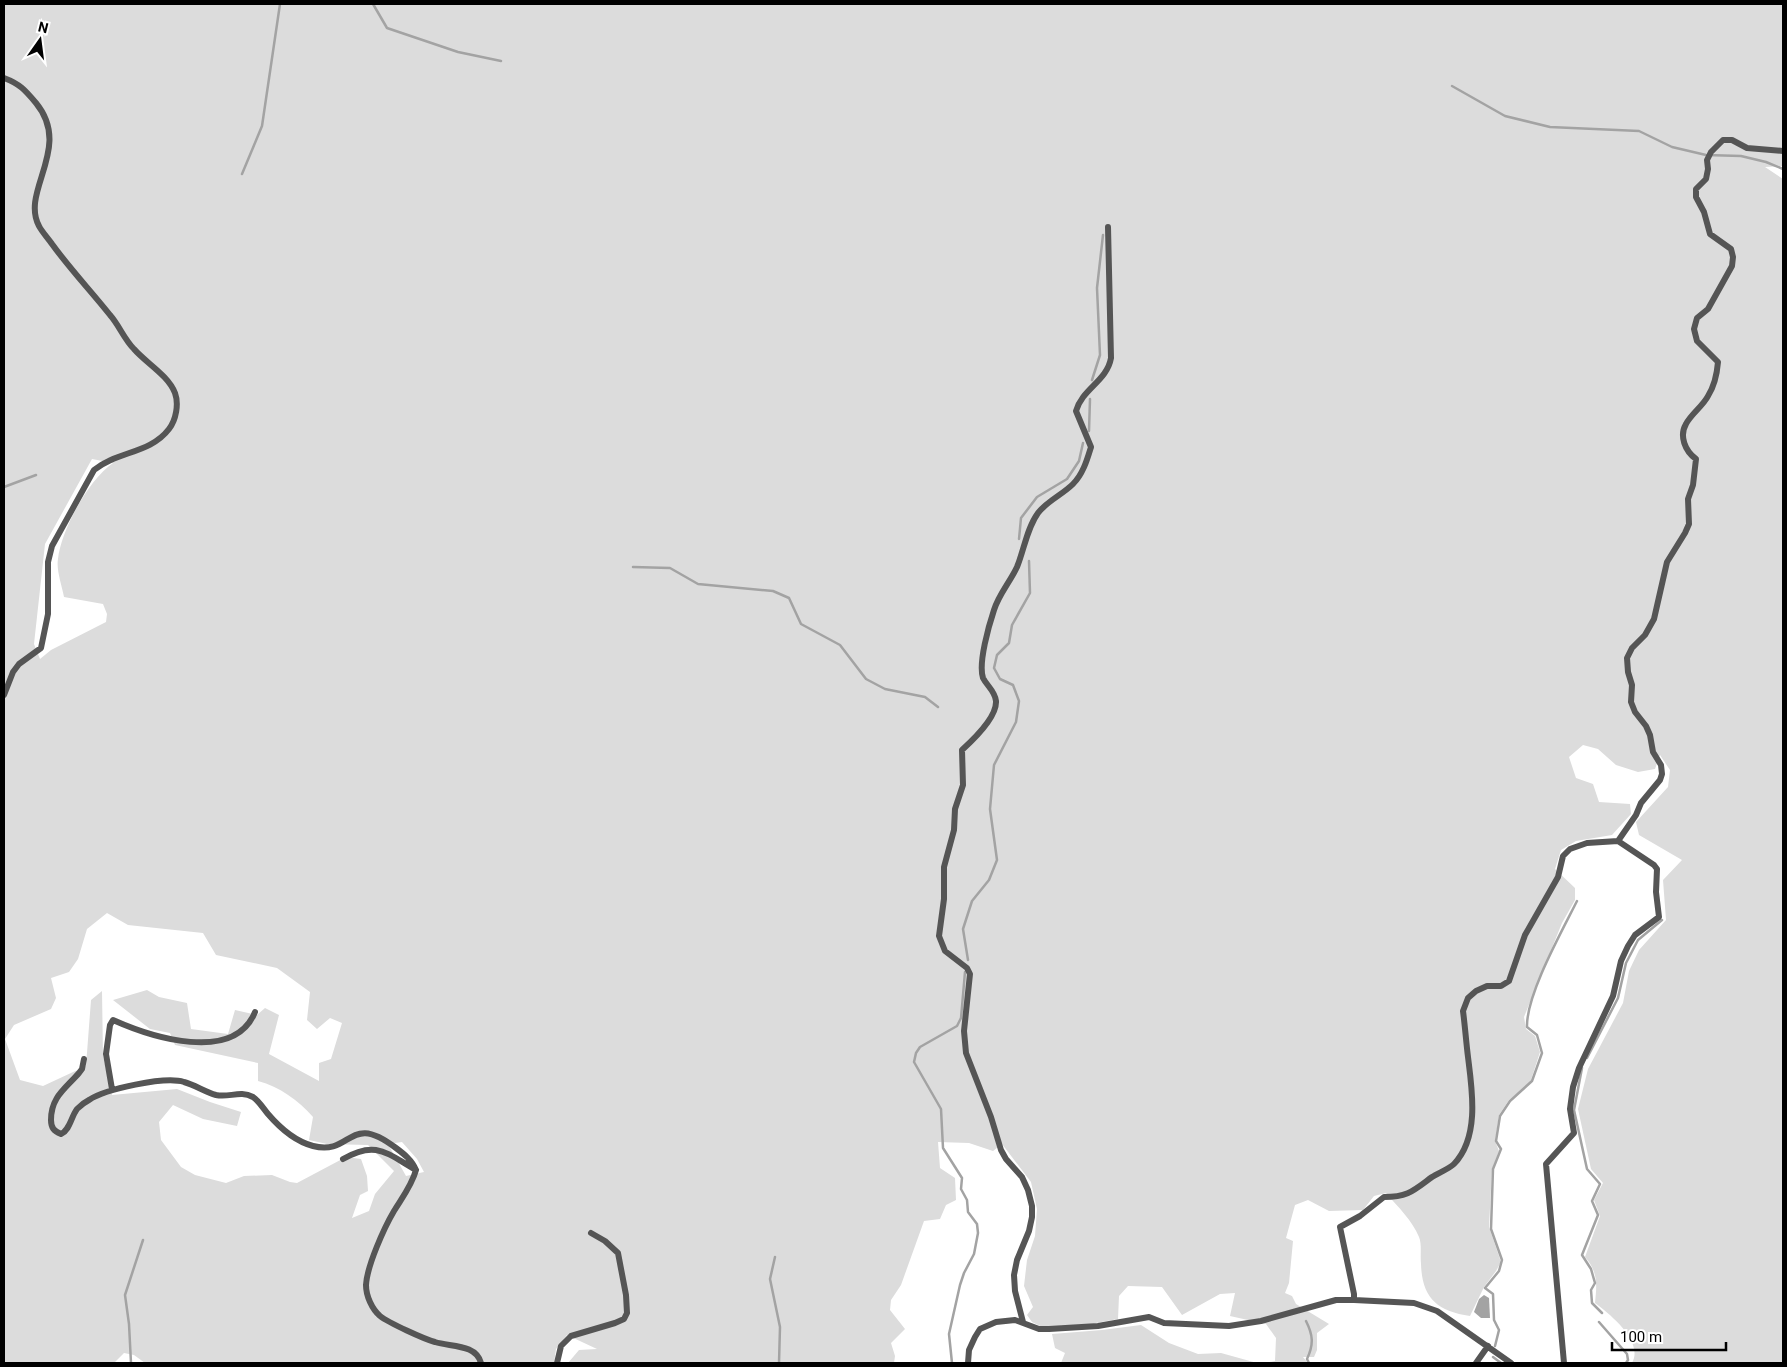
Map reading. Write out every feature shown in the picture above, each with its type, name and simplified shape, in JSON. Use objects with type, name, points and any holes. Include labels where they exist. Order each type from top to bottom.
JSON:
[{"type":"street","points":[[4,78],[23,88],[41,109],[49,128],[50,150],[34,206],[39,226],[71,270],[111,315],[132,348],[170,384],[176,394],[177,405],[174,420],[160,438],[134,452],[103,462],[94,470],[52,546],[48,562],[48,614],[41,648],[19,664],[13,672],[4,695]]},
{"type":"street","points":[[1618,841],[1636,815],[1641,803],[1660,780],[1662,774],[1661,765],[1653,752],[1650,735],[1646,726],[1635,712],[1631,702],[1632,685],[1628,672],[1627,658],[1632,648],[1645,635],[1654,619],[1667,562],[1689,524],[1688,499],[1693,484],[1696,458],[1690,455],[1683,443],[1685,425],[1708,397],[1717,376],[1718,362],[1697,341],[1694,329],[1697,318],[1708,309],[1732,266],[1733,257],[1731,249],[1710,234],[1704,212],[1696,197],[1696,189],[1706,179],[1707,160],[1711,152],[1723,140],[1732,140],[1747,148],[1783,151]]},
{"type":"street","points":[[1023,1322],[1015,1291],[1014,1275],[1020,1251],[1029,1231],[1032,1206],[1022,1177],[1006,1159],[1002,1150],[966,1053],[964,1031],[970,974],[967,968],[945,952],[939,936],[944,899],[944,868],[954,830],[955,808],[963,785],[962,750],[989,721],[994,712],[996,702],[994,694],[983,677],[982,665],[994,608],[1018,565],[1033,521],[1042,508],[1077,480],[1087,462],[1092,447],[1080,424],[1076,411],[1079,400],[1109,368],[1111,358],[1108,227]]},
{"type":"street","points":[[1354,1300],[1340,1227],[1360,1216],[1384,1197],[1396,1197],[1410,1193],[1443,1170],[1454,1165],[1463,1151],[1470,1130],[1472,1116],[1472,1098],[1463,1011],[1468,998],[1476,991],[1487,986],[1501,986],[1508,981],[1525,936],[1558,877],[1563,856],[1570,849],[1587,843],[1618,841],[1654,864],[1657,869],[1656,892],[1659,917],[1635,935],[1621,961],[1613,996],[1584,1054],[1573,1087],[1570,1109],[1574,1133],[1546,1164],[1564,1363]]},
{"type":"street","points":[[112,1089],[106,1054],[110,1025],[113,1020],[147,1034],[211,1042],[227,1039],[237,1034],[251,1022],[255,1012]]},
{"type":"street","points":[[84,1059],[82,1069],[53,1102],[51,1125],[54,1131],[61,1134],[66,1132],[78,1108],[89,1099],[112,1089],[175,1080],[215,1095],[224,1096],[245,1093],[255,1098],[287,1134],[312,1146],[326,1148],[340,1144],[355,1134],[364,1132],[384,1138],[408,1157],[416,1170],[414,1178],[391,1216],[369,1267],[366,1286],[371,1304],[380,1316],[415,1334],[436,1342],[468,1349],[475,1353],[481,1363]]},
{"type":"street","points":[[343,1160],[355,1152],[370,1148],[382,1150],[416,1170]]},
{"type":"street","points":[[557,1363],[561,1346],[571,1336],[624,1319],[627,1313],[626,1294],[618,1253],[605,1241],[591,1233]]},
{"type":"street","points":[[968,1363],[969,1350],[980,1329],[996,1322],[1015,1320],[1039,1329],[1058,1329],[1098,1326],[1149,1317],[1164,1323],[1230,1326],[1261,1321],[1336,1300],[1414,1303],[1437,1311],[1511,1363]]},
{"type":"street","points":[[1476,1363],[1488,1346]]},
{"type":"shaded area","points":[[4,4],[1783,4],[1783,166],[1765,167],[1783,179],[1783,1363],[1632,1363],[1635,1355],[1634,1346],[1630,1338],[1609,1314],[1595,1303],[1596,1278],[1585,1257],[1600,1216],[1594,1200],[1603,1183],[1591,1169],[1578,1109],[1588,1069],[1623,1003],[1629,971],[1639,950],[1666,920],[1663,880],[1682,860],[1639,835],[1636,822],[1668,787],[1670,770],[1660,755],[1655,769],[1638,772],[1616,765],[1598,749],[1583,745],[1569,757],[1576,778],[1593,784],[1599,802],[1630,804],[1631,814],[1612,835],[1576,841],[1561,850],[1555,869],[1575,888],[1575,900],[1562,923],[1524,1017],[1526,1029],[1535,1036],[1540,1052],[1530,1083],[1509,1100],[1499,1115],[1495,1141],[1499,1151],[1492,1169],[1489,1227],[1501,1262],[1484,1287],[1470,1316],[1449,1311],[1433,1301],[1428,1294],[1422,1276],[1419,1237],[1409,1219],[1386,1193],[1374,1196],[1363,1210],[1329,1211],[1308,1200],[1295,1205],[1286,1238],[1293,1241],[1289,1283],[1285,1293],[1292,1296],[1296,1304],[1329,1324],[1317,1333],[1317,1350],[1314,1357],[1303,1357],[1308,1363],[1265,1363],[1275,1361],[1276,1338],[1266,1324],[1230,1316],[1235,1293],[1220,1294],[1182,1315],[1162,1287],[1128,1286],[1119,1296],[1118,1319],[1090,1324],[1042,1327],[1032,1322],[1027,1315],[1033,1307],[1024,1286],[1027,1260],[1035,1236],[1037,1209],[1031,1182],[1002,1144],[993,1151],[969,1143],[938,1142],[940,1168],[955,1178],[956,1200],[946,1205],[940,1219],[924,1221],[901,1285],[891,1300],[890,1310],[905,1329],[891,1343],[895,1356],[894,1363],[568,1363],[579,1350],[597,1349],[567,1335],[556,1349],[554,1363],[145,1363],[134,1355],[124,1353],[114,1363],[4,1363]],"holes":[[[92,459],[113,463],[95,481],[70,520],[60,547],[58,568],[64,597],[103,604],[107,614],[106,622],[51,650],[40,659],[34,644],[45,544]],[[107,913],[128,925],[203,933],[216,955],[277,968],[310,992],[307,1020],[317,1029],[330,1018],[342,1023],[331,1059],[319,1063],[319,1081],[269,1054],[279,1015],[265,1008],[257,1015],[235,1010],[228,1034],[191,1029],[187,1003],[159,997],[147,990],[113,1000],[150,1029],[170,1033],[175,1045],[258,1063],[258,1081],[288,1095],[313,1117],[309,1140],[327,1144],[368,1145],[394,1171],[375,1194],[369,1211],[352,1218],[360,1195],[368,1191],[367,1176],[361,1159],[346,1157],[297,1183],[272,1175],[244,1176],[226,1183],[195,1175],[181,1167],[161,1140],[159,1122],[173,1105],[203,1119],[237,1126],[241,1112],[177,1089],[112,1095],[103,1056],[102,991],[91,1000],[86,1066],[43,1086],[20,1080],[5,1039],[14,1025],[51,1009],[56,998],[51,978],[69,972],[78,959],[87,929]],[[402,1142],[417,1159],[424,1172],[406,1176],[388,1144]]]},
{"type":"shaded area","points":[[1484,1295],[1489,1298],[1490,1318],[1481,1318],[1474,1312],[1479,1299]]},
{"type":"shaded area","points":[[1141,1325],[1169,1343],[1198,1354],[1221,1353],[1257,1363],[1061,1363],[1065,1353],[1055,1348],[1052,1334]]},
{"type":"waterway","points":[[242,174],[262,126],[280,4]]},
{"type":"waterway","points":[[373,4],[387,28],[458,52],[501,61]]},
{"type":"waterway","points":[[1452,86],[1505,116],[1550,127],[1639,131],[1672,147],[1706,155],[1741,156],[1766,162],[1783,169]]},
{"type":"waterway","points":[[1092,380],[1100,355],[1097,288],[1103,235]]},
{"type":"waterway","points":[[1089,431],[1090,399]]},
{"type":"waterway","points":[[1019,539],[1021,518],[1037,497],[1067,479],[1079,461],[1083,443]]},
{"type":"waterway","points":[[4,487],[36,475]]},
{"type":"waterway","points":[[968,960],[963,929],[972,901],[989,880],[997,860],[990,809],[994,765],[1016,722],[1019,701],[1013,685],[1000,679],[994,668],[997,655],[1009,643],[1012,625],[1030,593],[1029,561]]},
{"type":"waterway","points":[[633,567],[670,568],[698,584],[773,591],[789,598],[801,624],[840,645],[866,679],[885,689],[925,697],[938,707]]},
{"type":"waterway","points":[[1495,1346],[1499,1330],[1494,1320],[1493,1294],[1485,1288],[1499,1271],[1502,1260],[1491,1229],[1493,1169],[1501,1149],[1496,1141],[1500,1116],[1510,1101],[1532,1081],[1542,1053],[1537,1035],[1527,1027],[1528,1014],[1538,981],[1577,901]]},
{"type":"waterway","points":[[1587,1058],[1618,998],[1626,963],[1638,940],[1662,920]]},
{"type":"waterway","points":[[952,1363],[949,1334],[960,1285],[974,1254],[978,1233],[977,1224],[968,1212],[967,1200],[961,1189],[962,1178],[943,1148],[941,1109],[914,1062],[920,1047],[957,1026],[961,1018],[965,972]]},
{"type":"waterway","points":[[1582,1068],[1574,1110],[1587,1169],[1600,1184],[1592,1201],[1598,1215],[1582,1255],[1591,1269],[1595,1283],[1591,1290],[1592,1303],[1602,1313]]},
{"type":"waterway","points":[[131,1363],[125,1295],[143,1240]]},
{"type":"waterway","points":[[775,1257],[770,1279],[780,1327],[779,1363]]},
{"type":"waterway","points":[[1306,1321],[1312,1340],[1307,1359],[1309,1363]]},
{"type":"waterway","points":[[1599,1322],[1627,1354],[1628,1360],[1626,1363]]},
{"type":"waterway","points":[[1493,1357],[1501,1363]]}]
